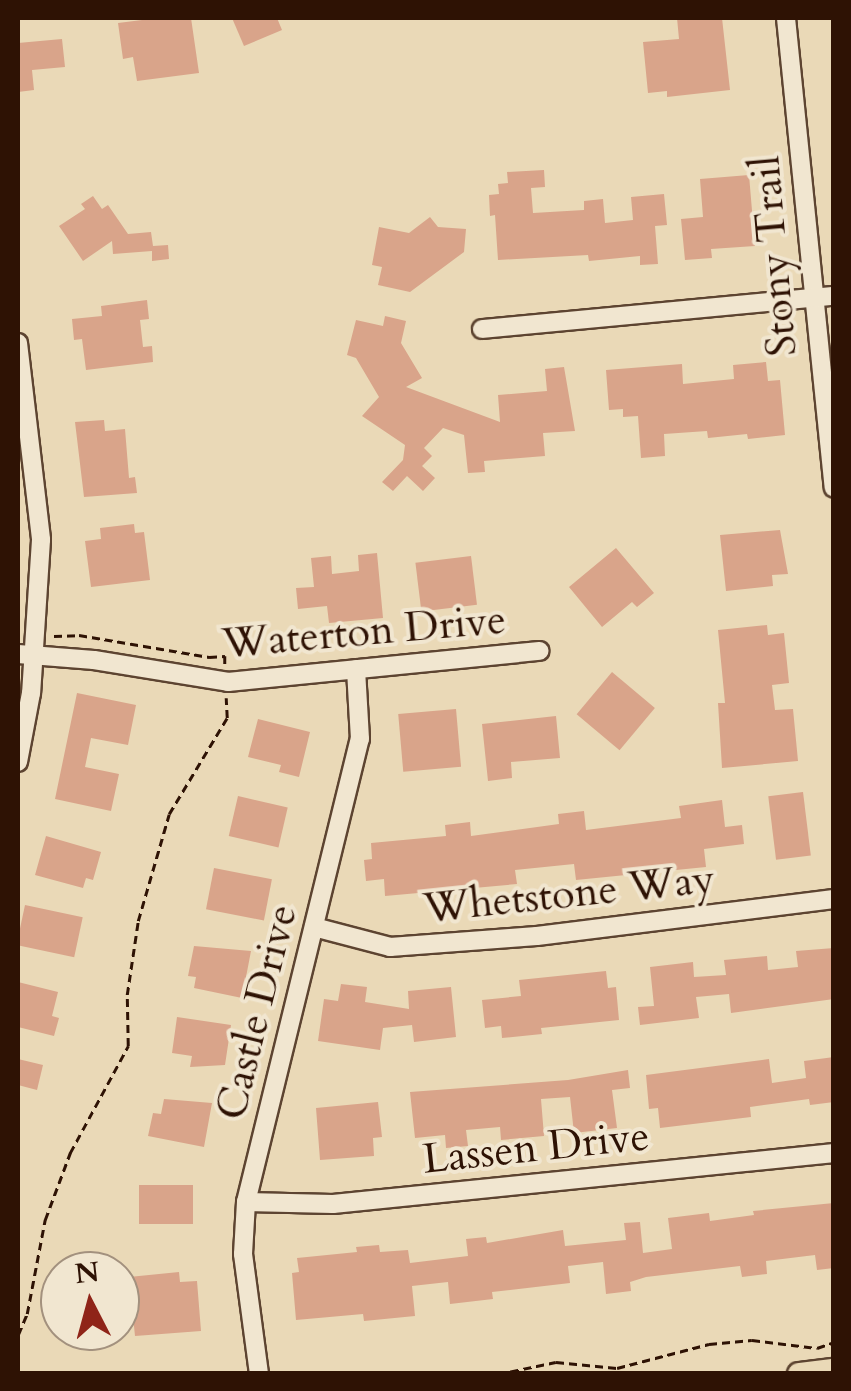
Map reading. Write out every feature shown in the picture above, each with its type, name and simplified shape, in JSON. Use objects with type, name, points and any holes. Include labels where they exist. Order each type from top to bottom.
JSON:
[{"type":"main road","points":[[799,1374],[834,1370]]},
{"type":"street","name":"Stony Trail","points":[[786,18],[834,488]]},
{"type":"street","points":[[482,329],[834,296]]},
{"type":"street","points":[[18,343],[41,540],[18,762]]},
{"type":"street","name":"Waterton Drive","points":[[29,648],[226,682],[540,651]]},
{"type":"street","name":"Castle Drive","points":[[259,1374],[243,1254],[246,1202],[360,739],[356,669]]},
{"type":"street","name":"Whetstone Way","points":[[314,927],[390,947],[538,936],[834,899]]},
{"type":"street","name":"Lassen Drive","points":[[246,1202],[332,1204],[834,1153]]},
{"type":"path","points":[[18,1334],[27,1314],[30,1279],[45,1220],[70,1153],[128,1046],[127,994],[138,921],[169,814],[227,718],[224,656],[209,657],[79,634],[29,648]]},
{"type":"path","points":[[498,1374],[556,1362],[617,1368],[709,1344],[752,1340],[817,1348],[834,1342]]},
{"type":"path","points":[[370,1374],[402,1374]]},
{"type":"building","points":[[191,18],[199,73],[137,81],[133,57],[123,59],[118,23]]},
{"type":"building","points":[[232,18],[277,18],[282,30],[244,46]]},
{"type":"building","points":[[677,18],[722,18],[730,90],[667,97],[667,91],[648,93],[643,42],[679,39]]},
{"type":"building","points":[[62,39],[65,67],[32,70],[34,90],[18,92],[18,43]]},
{"type":"building","points":[[544,170],[545,187],[531,188],[533,213],[584,210],[584,201],[603,199],[605,223],[633,220],[631,197],[664,194],[667,225],[655,226],[658,264],[640,265],[640,256],[589,261],[588,255],[498,260],[495,215],[490,216],[489,195],[499,194],[498,184],[508,183],[507,172]]},
{"type":"building","points":[[749,175],[755,246],[711,249],[712,258],[685,260],[681,219],[703,217],[700,179]]},
{"type":"building","points":[[93,196],[102,209],[108,205],[128,234],[151,232],[153,246],[168,245],[169,259],[152,261],[152,251],[113,254],[112,241],[83,261],[59,226],[85,209],[81,204]]},
{"type":"building","points":[[430,217],[438,227],[466,229],[464,252],[410,292],[378,285],[382,267],[372,265],[379,227],[409,233]]},
{"type":"building","points":[[147,300],[149,319],[140,320],[143,347],[152,346],[153,362],[86,370],[82,339],[74,340],[72,319],[102,316],[101,306]]},
{"type":"building","points":[[385,316],[406,321],[401,343],[422,378],[406,387],[500,422],[498,395],[547,391],[545,369],[564,367],[575,431],[543,433],[545,456],[484,461],[485,472],[468,473],[464,435],[443,428],[424,448],[432,456],[422,466],[435,478],[423,491],[407,476],[393,491],[382,482],[403,460],[405,445],[362,416],[379,397],[356,358],[347,355],[356,320],[383,326]]},
{"type":"building","points":[[766,362],[768,381],[780,380],[785,435],[748,439],[747,434],[708,438],[707,431],[664,434],[665,456],[641,458],[638,416],[623,417],[623,409],[609,410],[606,370],[682,364],[683,384],[734,379],[733,365]]},
{"type":"building","points":[[104,420],[105,431],[125,429],[129,478],[135,477],[137,493],[84,497],[75,422]]},
{"type":"building","points":[[134,524],[135,533],[144,532],[150,580],[91,587],[85,541],[101,539],[100,528]]},
{"type":"building","points":[[780,530],[788,574],[772,575],[773,586],[726,591],[720,535]]},
{"type":"building","points":[[616,548],[654,593],[637,607],[632,602],[602,627],[569,587]]},
{"type":"building","points":[[377,553],[383,618],[329,623],[327,606],[298,609],[296,588],[314,587],[311,558],[331,556],[332,574],[359,571],[358,555]]},
{"type":"building","points":[[471,556],[477,605],[421,611],[415,563]]},
{"type":"building","points":[[767,625],[768,635],[784,633],[789,683],[772,685],[775,710],[793,709],[798,761],[722,768],[718,703],[725,703],[718,630]]},
{"type":"building","points":[[612,672],[655,708],[620,750],[577,714]]},
{"type":"building","points":[[77,693],[136,705],[128,745],[91,738],[85,767],[119,774],[111,811],[55,799]]},
{"type":"building","points":[[456,709],[461,767],[403,772],[398,714]]},
{"type":"building","points":[[556,716],[560,758],[511,762],[512,778],[488,781],[482,724]]},
{"type":"building","points":[[258,719],[310,732],[299,777],[279,772],[281,765],[248,757]]},
{"type":"building","points":[[803,792],[811,856],[776,860],[768,796]]},
{"type":"building","points":[[238,796],[288,807],[278,847],[229,836]]},
{"type":"building","points":[[722,800],[725,827],[742,825],[744,844],[704,849],[706,867],[576,880],[574,864],[515,870],[517,884],[385,896],[384,879],[366,881],[364,860],[372,859],[371,843],[446,836],[445,825],[470,822],[471,836],[559,824],[558,814],[584,811],[586,830],[681,818],[679,806]]},
{"type":"building","points":[[46,836],[101,852],[93,880],[86,878],[83,888],[35,875]]},
{"type":"building","points":[[214,868],[272,879],[264,920],[206,909]]},
{"type":"building","points":[[25,905],[83,917],[74,957],[18,945]]},
{"type":"building","points":[[194,946],[251,951],[242,998],[194,988],[196,977],[188,976]]},
{"type":"building","points":[[834,948],[834,999],[731,1013],[729,994],[696,997],[699,1018],[640,1025],[638,1007],[654,1006],[650,967],[693,962],[694,977],[726,975],[724,960],[767,956],[768,970],[798,967],[796,951]]},
{"type":"building","points":[[606,971],[608,988],[616,987],[619,1020],[541,1028],[542,1034],[502,1038],[501,1026],[485,1028],[482,1000],[521,996],[519,980]]},
{"type":"building","points":[[18,982],[58,992],[52,1016],[59,1018],[54,1036],[18,1027]]},
{"type":"building","points":[[341,984],[367,987],[365,1002],[409,1009],[408,991],[451,987],[456,1037],[414,1042],[412,1025],[383,1028],[380,1050],[318,1041],[324,999],[338,1001]]},
{"type":"building","points":[[177,1017],[231,1025],[225,1065],[190,1067],[192,1056],[172,1053]]},
{"type":"building","points":[[834,1057],[834,1102],[810,1105],[809,1099],[750,1107],[751,1117],[660,1128],[658,1108],[649,1109],[646,1075],[769,1059],[772,1083],[806,1078],[804,1061]]},
{"type":"building","points":[[18,1059],[43,1065],[37,1090],[18,1085]]},
{"type":"building","points":[[628,1070],[630,1088],[612,1090],[617,1128],[574,1133],[570,1097],[541,1099],[544,1136],[501,1140],[500,1127],[466,1130],[468,1146],[446,1148],[445,1135],[415,1138],[410,1092],[568,1080]]},
{"type":"building","points":[[164,1099],[212,1103],[204,1147],[148,1136],[153,1113],[161,1114]]},
{"type":"building","points":[[378,1102],[382,1137],[373,1138],[374,1156],[320,1160],[316,1108]]},
{"type":"building","points":[[139,1185],[193,1185],[193,1224],[139,1224]]},
{"type":"building","points":[[834,1203],[834,1268],[817,1270],[815,1255],[766,1261],[767,1274],[742,1277],[740,1266],[646,1277],[630,1282],[631,1291],[606,1294],[603,1262],[568,1266],[570,1283],[492,1292],[493,1299],[450,1304],[448,1282],[412,1286],[415,1316],[364,1321],[363,1314],[296,1320],[292,1273],[299,1272],[297,1258],[357,1252],[356,1247],[379,1245],[380,1252],[408,1250],[410,1263],[468,1256],[466,1239],[486,1237],[487,1243],[563,1230],[565,1246],[626,1240],[624,1223],[640,1222],[643,1253],[672,1249],[668,1218],[709,1213],[710,1221],[754,1215],[753,1211]]},
{"type":"building","points":[[179,1272],[180,1282],[197,1281],[201,1331],[140,1336],[140,1276]]}]
